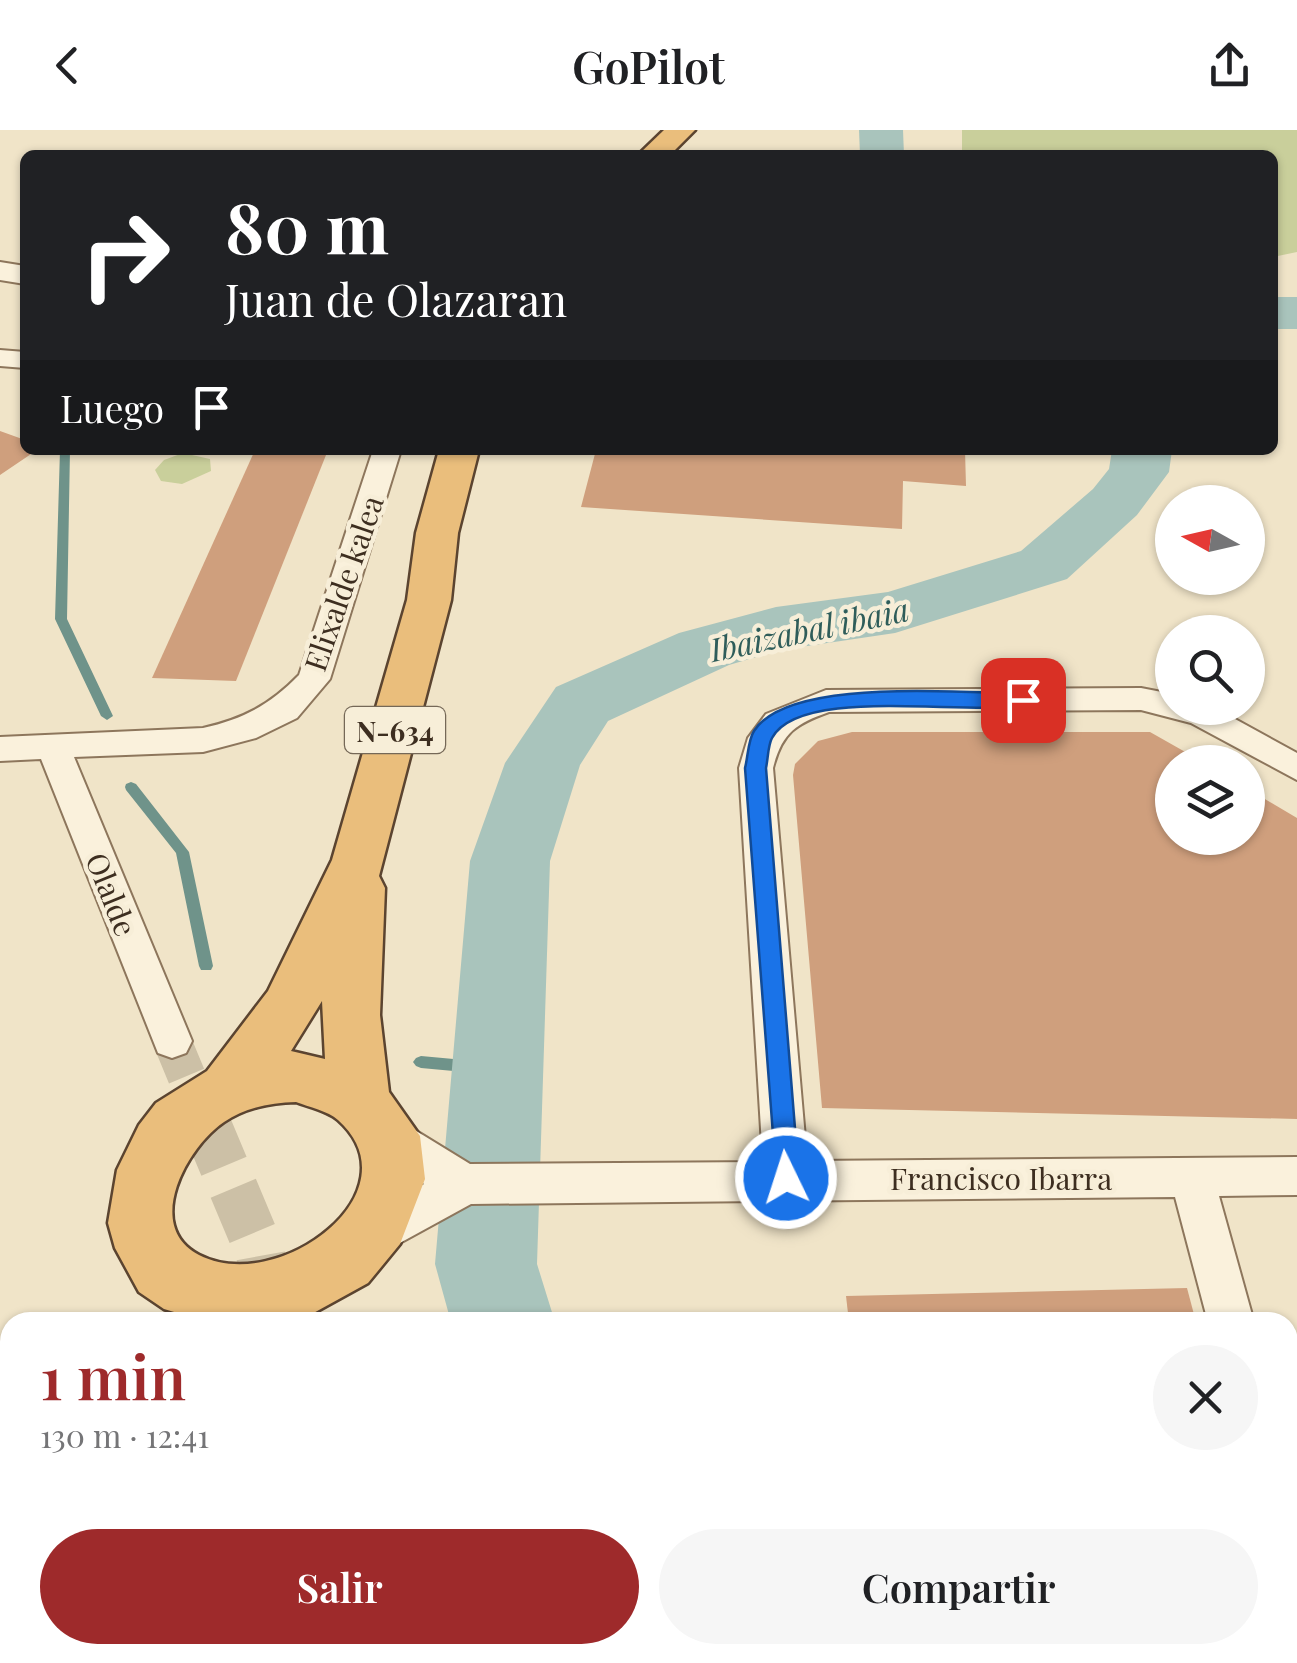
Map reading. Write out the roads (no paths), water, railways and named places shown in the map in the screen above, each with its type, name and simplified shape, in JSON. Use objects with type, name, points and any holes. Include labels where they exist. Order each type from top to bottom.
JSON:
[{"type":"highway","points":[[657,150],[681,130]]},
{"type":"highway","points":[[429,600],[420,518],[439,455]]},
{"type":"highway","name":"N-634","points":[[230,1087],[290,1006],[360,860],[429,600],[437,533],[458,455]]},
{"type":"highway","name":"N-634","points":[[429,600],[460,558],[484,455]]},
{"type":"highway","name":"N-634","points":[[360,860],[350,1016],[373,1114],[395,1169],[390,1201],[367,1240],[305,1303],[225,1298],[189,1304],[158,1262],[143,1233],[140,1199],[148,1164],[168,1133],[196,1106],[230,1087],[264,1077],[299,1076],[331,1082],[373,1114]]},
{"type":"street","name":"Elixalde kalea","points":[[0,749],[203,740],[244,730],[285,710],[314,679],[385,455]]},
{"type":"street","points":[[786,1178],[756,768],[763,734],[785,716],[826,701],[1155,701]]},
{"type":"street","points":[[1221,725],[1297,768]]},
{"type":"street","name":"Olalde","points":[[53,747],[172,1040]]},
{"type":"street","name":"Francisco Ibarra","points":[[373,1114],[428,1164],[466,1184],[1297,1176]]},
{"type":"street","points":[[1192,1179],[1228,1312]]},
{"type":"street","name":"Francisco Ibarra","points":[[367,1240],[466,1184]]},
{"type":"waterway","name":"Ibaizabal ibaia","points":[[881,130],[882,150]]},
{"type":"waterway","points":[[1278,313],[1297,313]]},
{"type":"waterway","points":[[65,455],[61,619],[107,716]]},
{"type":"waterway","name":"Ibaizabal ibaia","points":[[500,1312],[486,1264],[510,861],[543,763],[582,704],[704,649],[776,629],[895,612],[1044,565],[1115,502],[1139,472],[1141,455]]},
{"type":"waterway","points":[[131,787],[182,852],[206,966]]},
{"type":"waterway","points":[[421,1062],[497,1069]]},
{"type":"tunnel","points":[[172,1041],[206,1123]]},
{"type":"tunnel","points":[[205,1121],[260,1252],[271,1312]]}]
